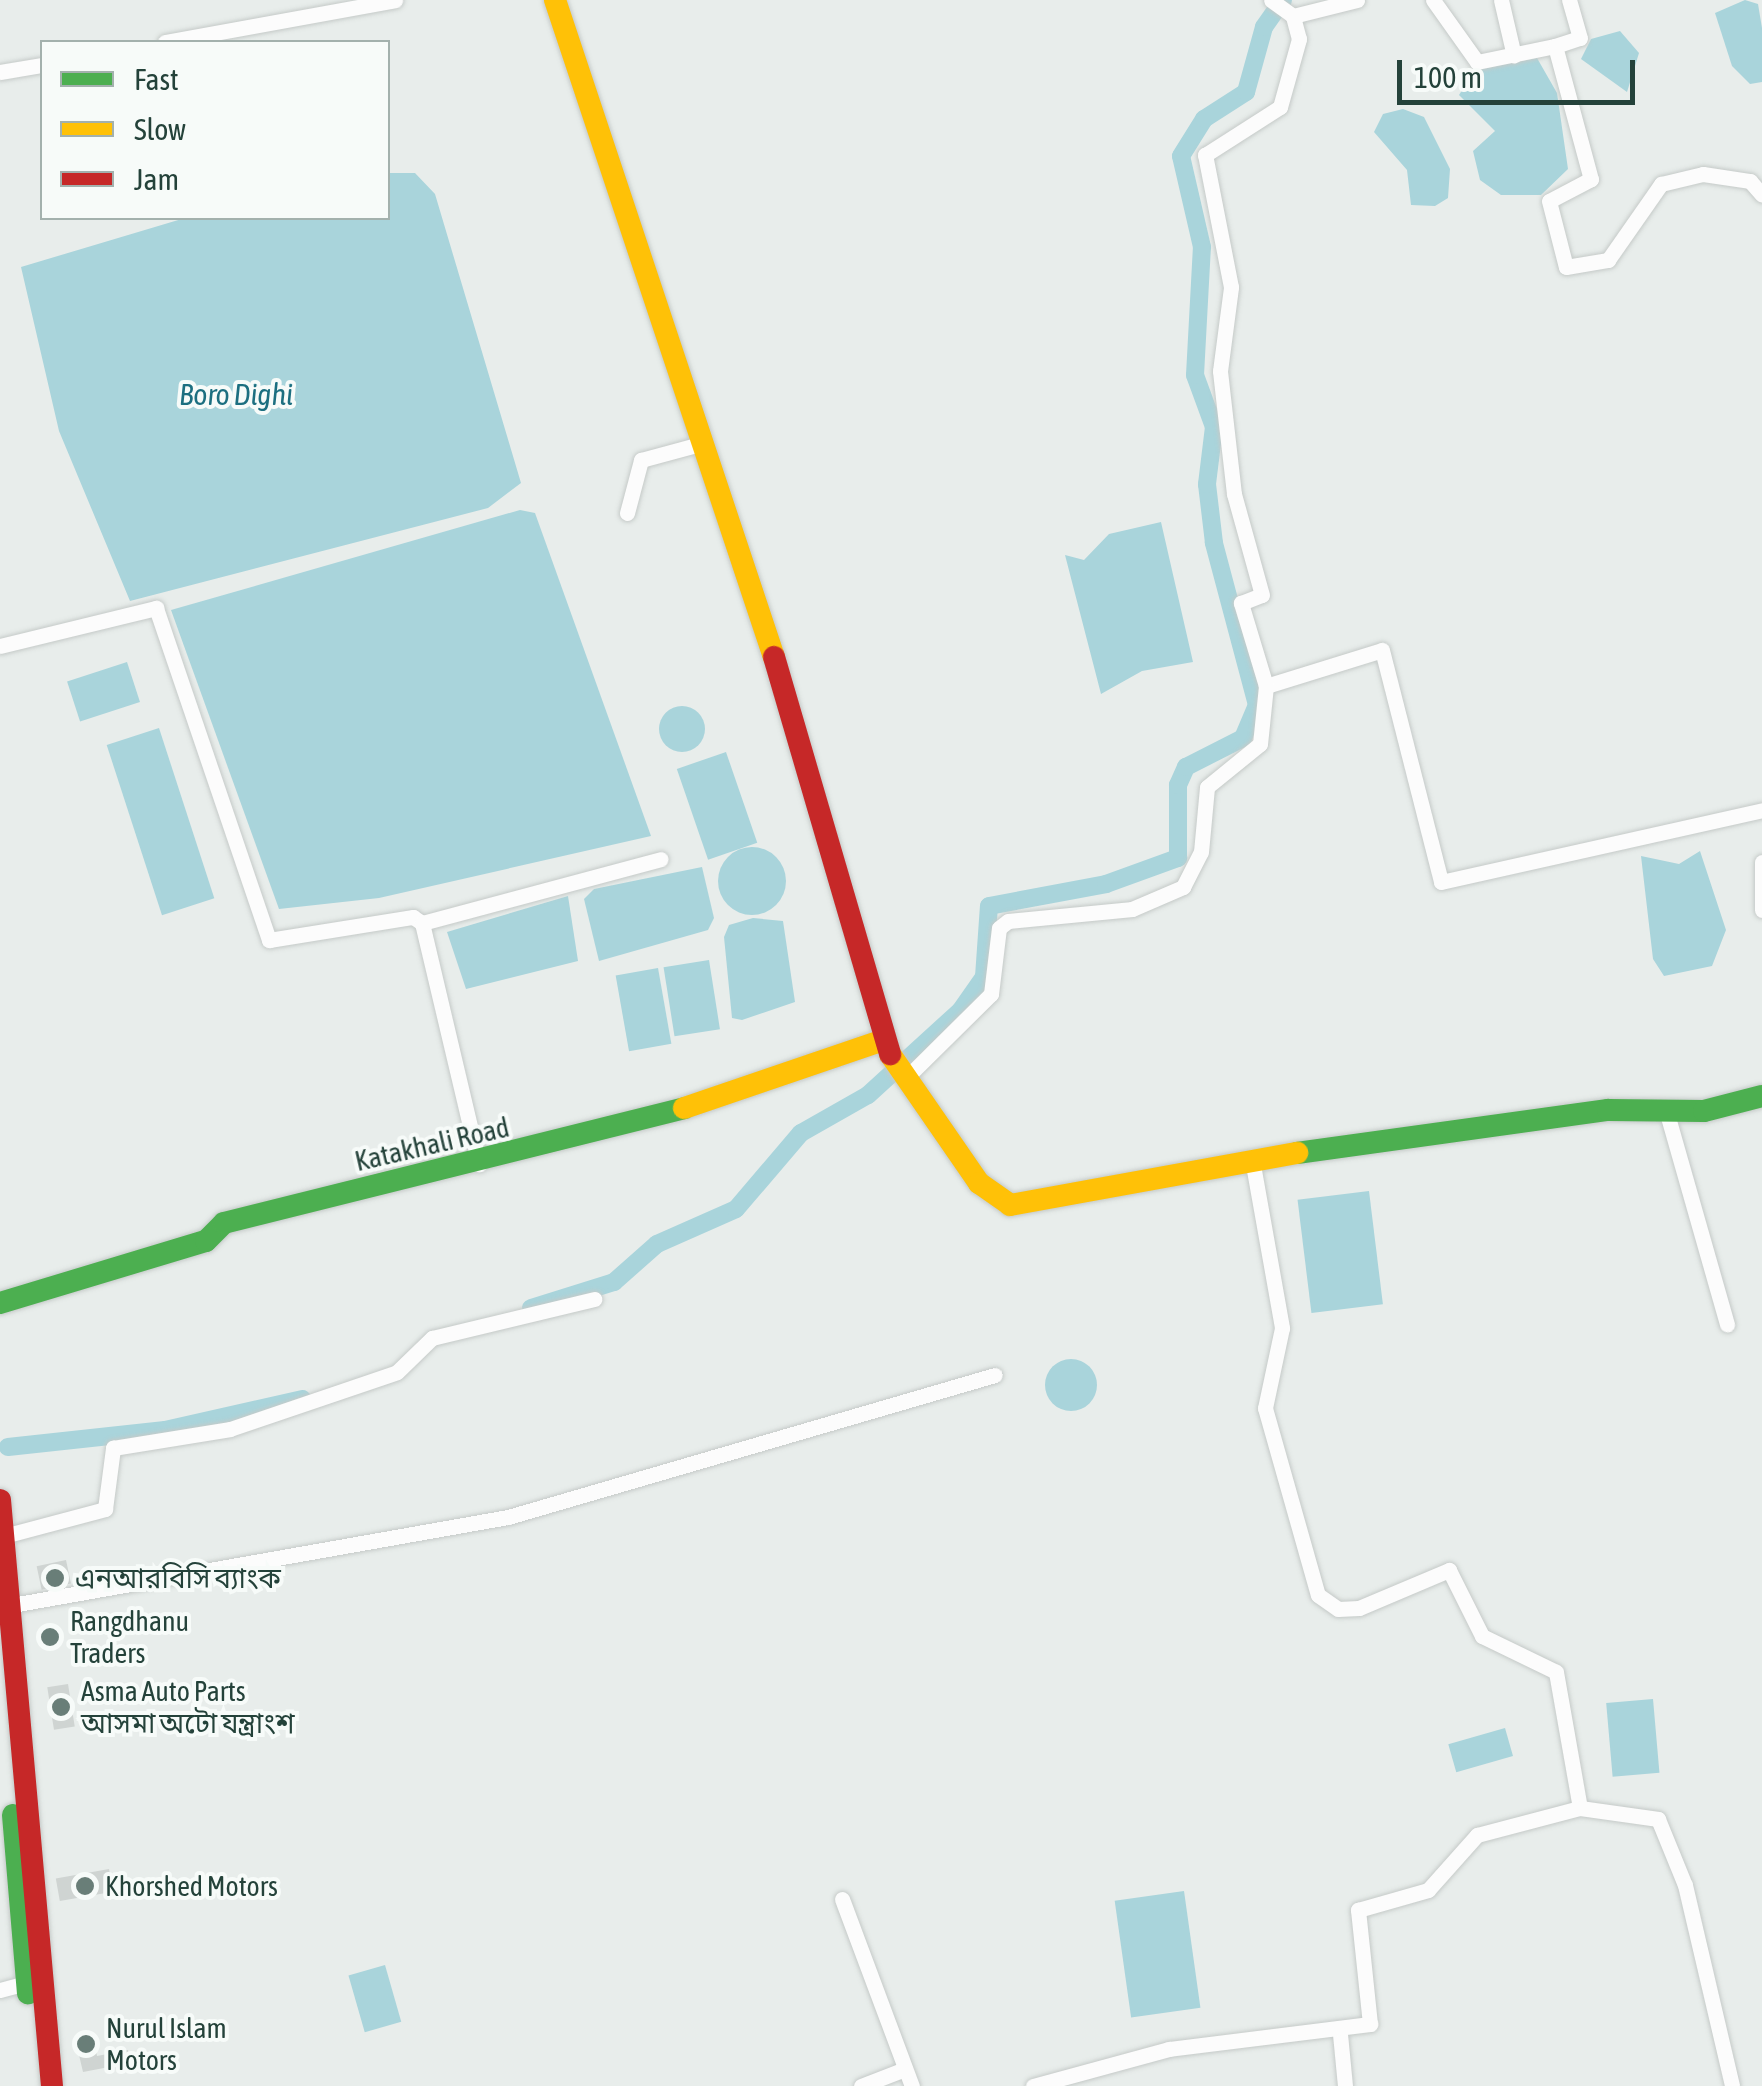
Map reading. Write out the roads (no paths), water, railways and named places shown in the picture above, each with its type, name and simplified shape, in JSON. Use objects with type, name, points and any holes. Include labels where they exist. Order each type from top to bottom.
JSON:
[{"type":"main road","points":[[555,0],[704,443],[881,1041],[956,1160],[1010,1205],[1252,1159],[1608,1110],[1666,1110],[1760,1099]]},
{"type":"main road","name":"Katakhali Road","points":[[0,1304],[206,1241],[224,1222],[480,1164],[751,1090],[881,1041]]},
{"type":"main road","points":[[0,1500],[52,2086]]},
{"type":"main road","points":[[0,1665],[34,2086]]},
{"type":"street","points":[[176,40],[395,0]]},
{"type":"street","points":[[906,1079],[990,994],[999,928],[1008,921],[1132,909],[1183,888],[1200,852],[1207,786],[1260,744],[1266,686],[1241,603],[1262,595],[1234,494],[1220,371],[1231,287],[1205,156],[1280,107],[1300,60],[1293,16],[1271,0]]},
{"type":"street","points":[[1293,16],[1357,0]]},
{"type":"street","points":[[1433,0],[1470,59],[1514,56],[1580,38],[1569,0]]},
{"type":"street","points":[[1501,0],[1514,56]]},
{"type":"street","points":[[1554,46],[1591,179],[1549,202],[1566,267],[1608,260],[1661,184],[1703,174],[1750,181],[1762,195]]},
{"type":"street","points":[[0,72],[40,65]]},
{"type":"street","points":[[627,513],[641,460],[704,443]]},
{"type":"street","points":[[0,646],[156,608],[268,940],[413,917],[422,923],[480,1164]]},
{"type":"street","points":[[1266,686],[1382,650],[1441,882],[1762,810]]},
{"type":"street","points":[[422,923],[661,859]]},
{"type":"street","points":[[1762,862],[1762,910]]},
{"type":"street","points":[[1666,1110],[1727,1324]]},
{"type":"street","points":[[1252,1159],[1282,1328],[1265,1408],[1318,1595],[1338,1609],[1360,1608],[1449,1570],[1482,1636],[1556,1672],[1580,1808]]},
{"type":"street","points":[[2,1536],[105,1509],[113,1448],[230,1429],[397,1372],[432,1338],[594,1299]]},
{"type":"street","points":[[12,1605],[508,1517],[995,1374]]},
{"type":"street","points":[[1032,2086],[1169,2049],[1340,2034],[1375,2018],[1358,1910],[1428,1890],[1477,1835],[1580,1808],[1658,1819],[1686,1884],[1732,2086]]},
{"type":"street","points":[[842,1899],[912,2086]]},
{"type":"street","points":[[0,1990],[27,1983]]},
{"type":"street","points":[[1340,2034],[1345,2086]]},
{"type":"street","points":[[861,2086],[905,2069]]},
{"type":"water","points":[[1745,0],[1758,4],[1762,28],[1762,82],[1750,84],[1732,66],[1715,13]]},
{"type":"water","points":[[1620,31],[1639,53],[1627,92],[1581,59],[1591,39]]},
{"type":"water","points":[[1537,58],[1557,93],[1568,169],[1541,195],[1501,195],[1480,180],[1473,151],[1495,131],[1459,95],[1475,70]]},
{"type":"water","points":[[1403,109],[1424,117],[1450,169],[1448,198],[1435,206],[1411,205],[1407,170],[1374,132],[1383,114]]},
{"type":"water","name":"Boro Dighi","points":[[390,173],[415,173],[435,194],[521,483],[488,508],[130,601],[59,431],[21,267],[178,220],[390,220]]},
{"type":"water","points":[[520,510],[535,513],[651,836],[379,898],[279,909],[171,610]]},
{"type":"water","points":[[1161,522],[1193,662],[1142,671],[1101,694],[1065,555],[1084,560],[1109,534]]},
{"type":"water","points":[[127,662],[140,702],[80,721],[67,681]]},
{"type":"water","points":[[682,706],[698,713],[705,729],[698,745],[682,752],[666,745],[659,729],[666,713]]},
{"type":"water","points":[[159,728],[214,898],[162,915],[107,745]]},
{"type":"water","points":[[726,752],[757,843],[708,860],[677,769]]},
{"type":"water","points":[[752,847],[776,857],[786,881],[776,905],[752,915],[728,905],[718,881],[728,857]]},
{"type":"water","points":[[1700,851],[1726,930],[1712,966],[1664,976],[1653,959],[1641,856],[1679,864]]},
{"type":"water","points":[[702,867],[714,918],[708,930],[599,961],[584,899],[594,889]]},
{"type":"water","points":[[568,896],[578,961],[466,989],[447,932]]},
{"type":"water","points":[[753,918],[783,921],[795,1002],[742,1020],[732,1018],[724,937],[729,925]]},
{"type":"water","points":[[709,960],[720,1029],[675,1036],[664,967]]},
{"type":"water","points":[[658,968],[671,1044],[629,1051],[616,975]]},
{"type":"water","points":[[1369,1191],[1383,1304],[1311,1313],[1298,1200]]},
{"type":"water","points":[[1071,1359],[1090,1366],[1097,1385],[1090,1404],[1071,1411],[1052,1404],[1045,1385],[1052,1366]]},
{"type":"water","points":[[1653,1699],[1659,1773],[1613,1777],[1606,1703]]},
{"type":"water","points":[[1505,1728],[1513,1756],[1456,1772],[1448,1744]]},
{"type":"water","points":[[1184,1891],[1200,2008],[1131,2018],[1115,1901]]},
{"type":"water","points":[[385,1965],[401,2022],[365,2032],[348,1975]]},
{"type":"waterway","points":[[531,1308],[614,1282],[657,1244],[736,1209],[801,1133],[868,1095],[961,1010],[984,977],[989,906],[1106,884],[1178,858],[1178,785],[1186,767],[1243,738],[1257,705],[1214,543],[1207,484],[1214,427],[1195,375],[1202,247],[1181,156],[1204,119],[1246,92],[1264,27],[1283,0]]},
{"type":"waterway","points":[[8,1447],[165,1430],[303,1399]]},
{"type":"place","name":"এনআরবিসি ব্যাংক","points":[[55,1578]]},
{"type":"place","name":"Rangdhanu Traders","points":[[50,1637]]},
{"type":"place","name":"Asma Auto Parts আসমা অটো যন্ত্রাংশ","points":[[61,1707]]},
{"type":"place","name":"Khorshed Motors","points":[[85,1886]]},
{"type":"place","name":"Nurul Islam Motors","points":[[86,2044]]}]
